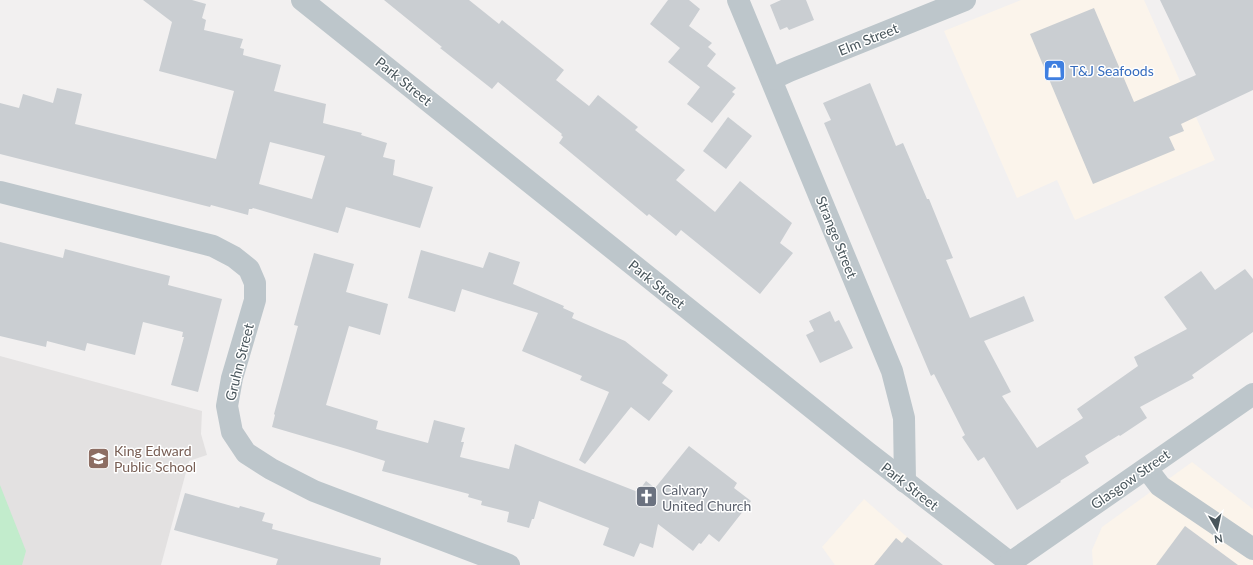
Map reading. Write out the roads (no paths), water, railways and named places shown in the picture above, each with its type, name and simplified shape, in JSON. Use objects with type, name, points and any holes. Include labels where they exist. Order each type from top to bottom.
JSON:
[{"type":"street","name":"Park Street","points":[[302,0],[905,482],[1010,564]]},
{"type":"street","name":"Strange Street","points":[[738,0],[892,371],[904,418],[905,482]]},
{"type":"street","name":"Elm Street","points":[[772,79],[965,0]]},
{"type":"street","name":"Gruhn Street","points":[[0,192],[213,246],[234,257],[249,269],[255,283],[255,300],[232,378],[227,406],[232,432],[246,453],[271,469],[314,491],[509,565]]},
{"type":"street","name":"Glasgow Street","points":[[1010,564],[1253,394]]},
{"type":"street","points":[[1147,469],[1160,486],[1253,549]]},
{"type":"place","name":"T&J Seafoods","points":[[1055,70]]},
{"type":"place","name":"King Edward Public School","points":[[99,458]]},
{"type":"place","name":"Calvary United Church","points":[[646,497]]}]
